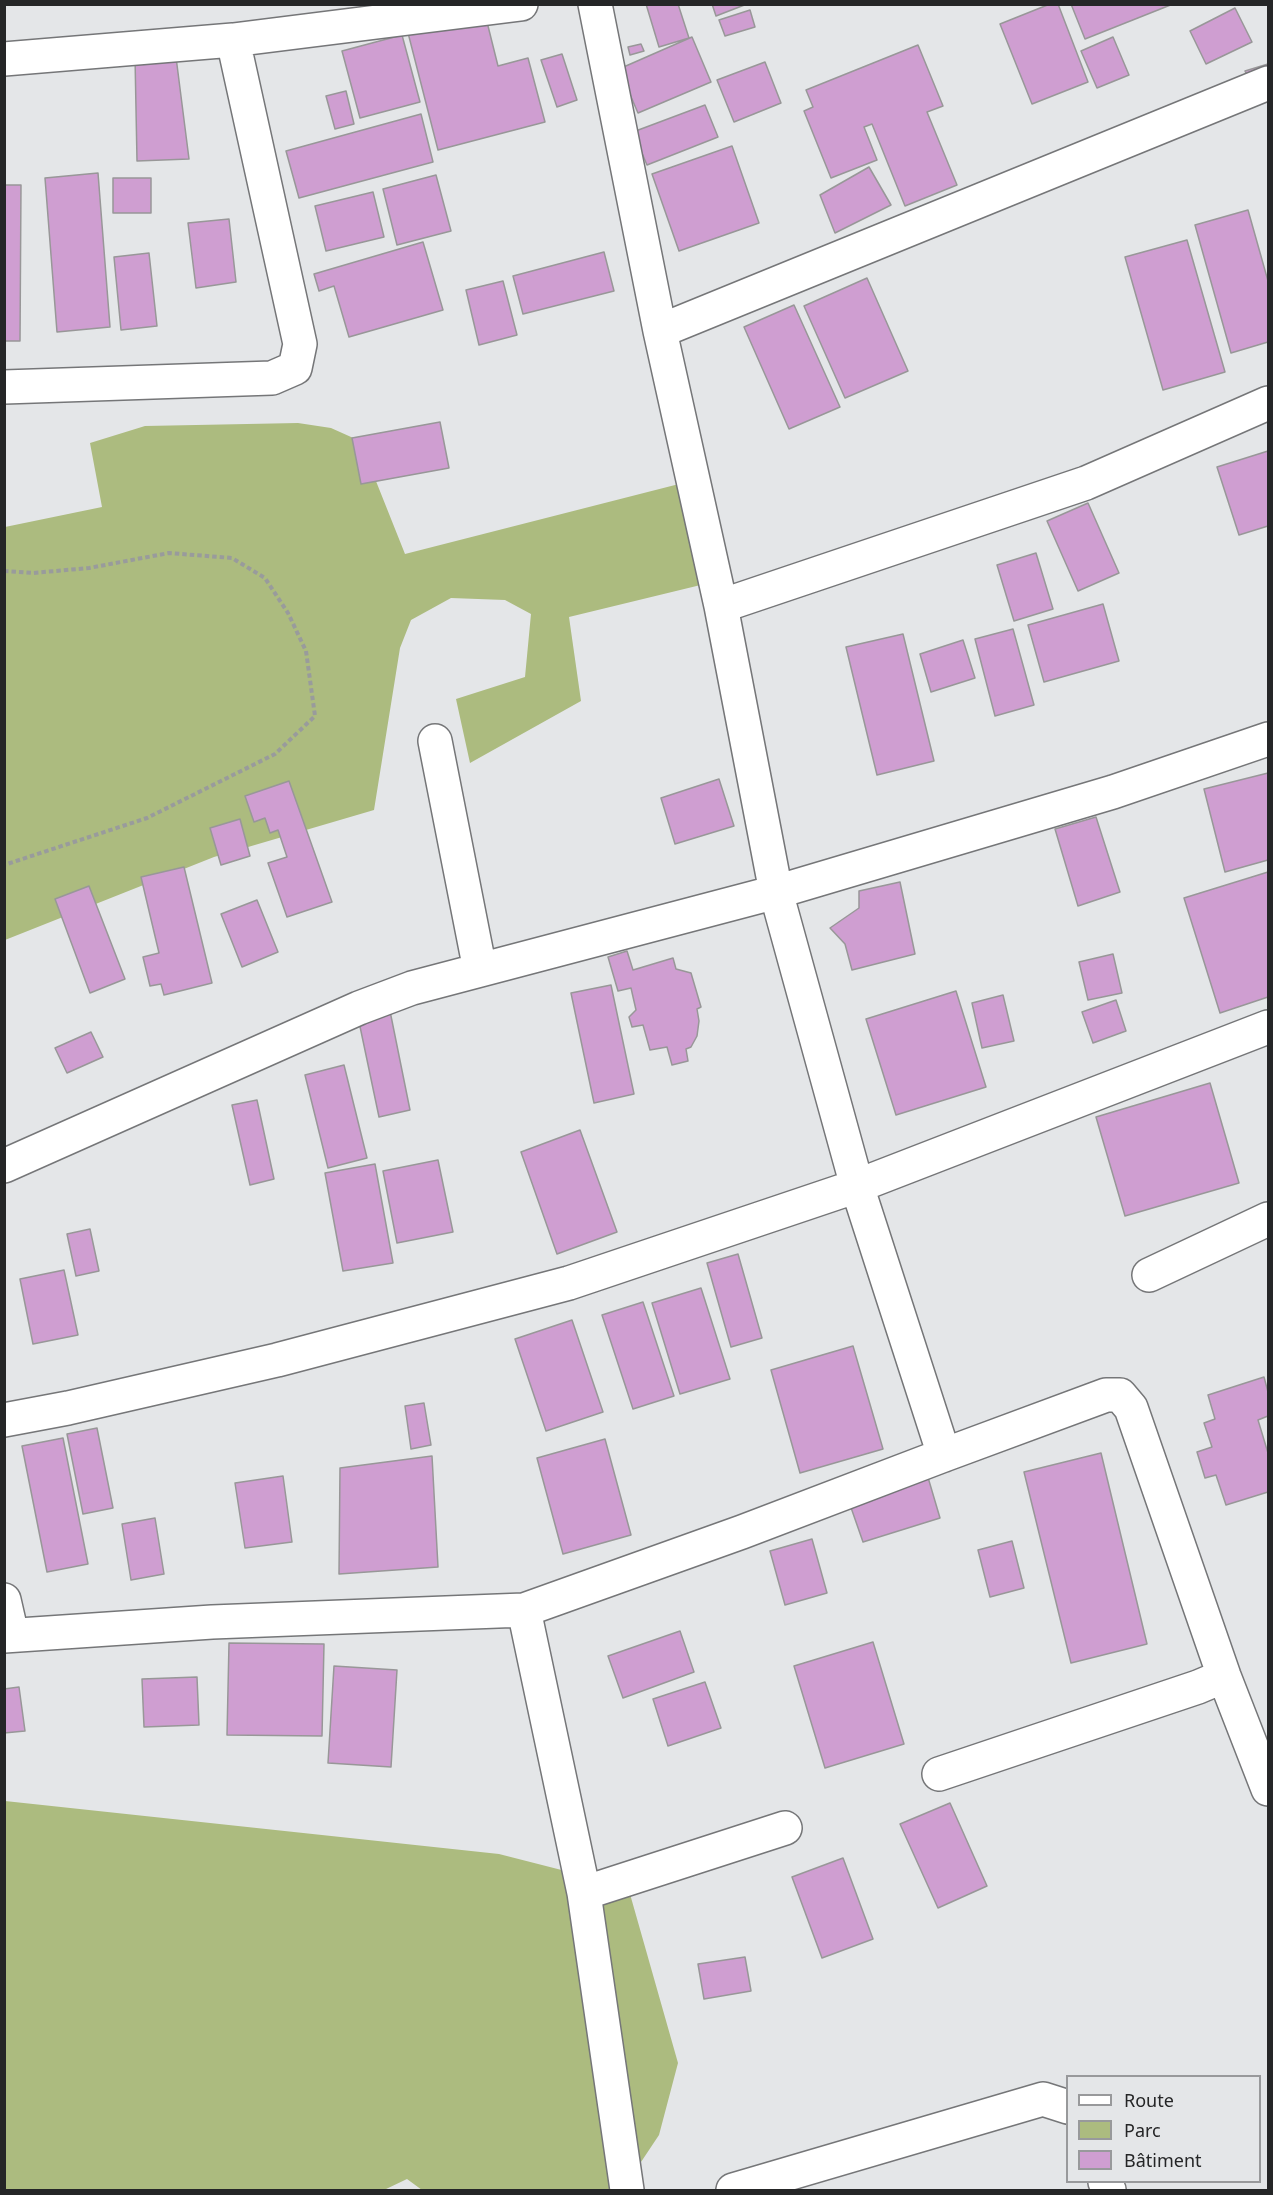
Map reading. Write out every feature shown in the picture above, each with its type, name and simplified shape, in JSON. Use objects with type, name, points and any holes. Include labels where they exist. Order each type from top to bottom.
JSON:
[{"type":"street","points":[[4,59],[232,40],[521,4]]},
{"type":"street","points":[[595,4],[660,331],[721,606],[776,892],[857,1186],[944,1455]]},
{"type":"street","points":[[4,387],[272,378],[295,368],[300,344],[232,40]]},
{"type":"street","points":[[660,331],[1269,83]]},
{"type":"street","points":[[721,606],[1086,483],[1269,403]]},
{"type":"street","points":[[4,1166],[359,1008],[412,988],[776,892],[1113,792],[1269,739]]},
{"type":"street","points":[[435,741],[480,970]]},
{"type":"street","points":[[4,1420],[68,1408],[277,1360],[569,1283],[857,1186],[1269,1027]]},
{"type":"street","points":[[1149,1275],[1269,1219]]},
{"type":"street","points":[[4,1600],[8,1635],[224,1621],[524,1610],[742,1532],[1106,1395],[1120,1395],[1131,1408],[1224,1676],[1269,1790]]},
{"type":"street","points":[[524,1610],[584,1893],[627,2190]]},
{"type":"street","points":[[939,1774],[1198,1687],[1224,1676]]},
{"type":"street","points":[[584,1893],[785,1828]]},
{"type":"street","points":[[733,2190],[1043,2099],[1066,2107]]},
{"type":"path","points":[[4,571],[33,573],[89,568],[169,553],[232,558],[265,578],[288,613],[306,651],[315,716],[275,754],[147,818],[4,864]]},
{"type":"green space","points":[[298,423],[331,428],[360,441],[405,554],[679,484],[713,582],[569,617],[581,701],[470,763],[456,699],[525,677],[531,614],[505,600],[451,598],[411,620],[400,648],[374,810],[214,857],[5,940],[5,527],[102,507],[90,443],[145,426]]},
{"type":"green space","points":[[5,1801],[499,1854],[628,1887],[678,2063],[659,2135],[620,2190],[422,2190],[407,2179],[384,2190],[5,2190]]},
{"type":"building","points":[[646,4],[678,4],[689,38],[659,47]]},
{"type":"building","points":[[712,4],[747,4],[716,16]]},
{"type":"building","points":[[1050,4],[1058,4],[1088,82],[1032,104],[1000,24]]},
{"type":"building","points":[[1071,4],[1173,4],[1085,39]]},
{"type":"building","points":[[1235,8],[1252,42],[1206,64],[1190,31]]},
{"type":"building","points":[[750,10],[755,27],[725,36],[719,20]]},
{"type":"building","points":[[486,18],[498,66],[528,58],[545,122],[438,150],[406,25]]},
{"type":"building","points":[[402,35],[420,102],[360,118],[342,51]]},
{"type":"building","points":[[692,37],[711,82],[638,113],[619,69]]},
{"type":"building","points":[[1113,37],[1129,75],[1097,88],[1081,51]]},
{"type":"building","points":[[641,44],[644,51],[630,55],[628,47]]},
{"type":"building","points":[[918,45],[943,106],[927,112],[957,185],[905,206],[872,124],[864,127],[877,160],[831,178],[804,111],[813,107],[806,90]]},
{"type":"building","points":[[562,54],[577,100],[557,107],[541,60]]},
{"type":"building","points":[[135,57],[176,57],[189,159],[137,161]]},
{"type":"building","points":[[765,62],[781,103],[734,122],[717,80]]},
{"type":"building","points":[[1268,64],[1268,74],[1249,80],[1245,71]]},
{"type":"building","points":[[346,91],[354,124],[335,129],[326,96]]},
{"type":"building","points":[[705,105],[718,137],[647,165],[633,132]]},
{"type":"building","points":[[421,114],[433,162],[299,198],[286,151]]},
{"type":"building","points":[[732,146],[759,223],[679,251],[652,174]]},
{"type":"building","points":[[869,167],[891,205],[835,233],[820,195]]},
{"type":"building","points":[[98,173],[110,327],[57,332],[45,178]]},
{"type":"building","points":[[436,175],[451,231],[397,245],[383,189]]},
{"type":"building","points":[[113,178],[151,178],[151,213],[113,213]]},
{"type":"building","points":[[4,185],[21,185],[20,341],[4,341]]},
{"type":"building","points":[[373,192],[384,237],[326,251],[315,206]]},
{"type":"building","points":[[1248,210],[1268,281],[1268,342],[1231,353],[1195,225]]},
{"type":"building","points":[[229,219],[236,282],[196,288],[188,223]]},
{"type":"building","points":[[1187,240],[1225,372],[1163,390],[1125,257]]},
{"type":"building","points":[[423,242],[443,310],[349,337],[334,286],[319,291],[314,274]]},
{"type":"building","points":[[604,252],[614,291],[523,314],[513,276]]},
{"type":"building","points":[[149,253],[157,326],[121,330],[114,257]]},
{"type":"building","points":[[867,278],[908,371],[845,398],[804,306]]},
{"type":"building","points":[[503,281],[517,335],[479,345],[466,290]]},
{"type":"building","points":[[794,305],[840,407],[789,429],[744,327]]},
{"type":"building","points":[[440,422],[449,468],[361,484],[352,438]]},
{"type":"building","points":[[1268,451],[1268,526],[1239,535],[1217,467]]},
{"type":"building","points":[[1088,503],[1119,573],[1078,591],[1047,521]]},
{"type":"building","points":[[1036,553],[1053,609],[1014,621],[997,565]]},
{"type":"building","points":[[1103,604],[1119,661],[1044,682],[1028,625]]},
{"type":"building","points":[[1013,629],[1034,705],[995,716],[975,639]]},
{"type":"building","points":[[903,634],[934,761],[877,775],[846,647]]},
{"type":"building","points":[[963,640],[975,678],[931,692],[920,654]]},
{"type":"building","points":[[1268,773],[1268,860],[1225,872],[1204,789]]},
{"type":"building","points":[[719,779],[734,826],[675,844],[661,798]]},
{"type":"building","points":[[289,781],[332,902],[287,917],[268,863],[287,857],[278,830],[270,833],[265,818],[254,822],[245,796]]},
{"type":"building","points":[[1096,817],[1120,892],[1078,906],[1055,829]]},
{"type":"building","points":[[240,819],[250,856],[221,865],[210,828]]},
{"type":"building","points":[[184,867],[212,983],[164,995],[161,984],[150,986],[143,957],[159,953],[141,877]]},
{"type":"building","points":[[1268,872],[1268,997],[1220,1013],[1184,898]]},
{"type":"building","points":[[900,882],[915,954],[852,970],[845,944],[830,928],[859,908],[859,891]]},
{"type":"building","points":[[89,886],[125,979],[90,993],[55,899]]},
{"type":"building","points":[[257,900],[278,952],[242,967],[221,914]]},
{"type":"building","points":[[627,951],[633,970],[673,958],[676,969],[691,973],[701,1007],[697,1009],[699,1021],[697,1036],[691,1047],[686,1049],[688,1061],[672,1065],[667,1047],[650,1050],[643,1025],[632,1027],[629,1017],[636,1010],[631,988],[618,991],[608,957]]},
{"type":"building","points":[[1113,954],[1122,993],[1088,1000],[1079,962]]},
{"type":"building","points":[[611,985],[634,1094],[594,1103],[571,993]]},
{"type":"building","points":[[956,991],[986,1087],[896,1115],[866,1019]]},
{"type":"building","points":[[1003,995],[1014,1041],[982,1048],[972,1003]]},
{"type":"building","points":[[1116,1000],[1126,1031],[1093,1043],[1082,1012]]},
{"type":"building","points":[[390,1011],[410,1110],[379,1117],[358,1017]]},
{"type":"building","points":[[91,1032],[103,1057],[67,1073],[55,1048]]},
{"type":"building","points":[[344,1065],[367,1158],[328,1168],[305,1075]]},
{"type":"building","points":[[1210,1083],[1239,1183],[1125,1216],[1096,1117]]},
{"type":"building","points":[[257,1100],[274,1179],[250,1185],[232,1105]]},
{"type":"building","points":[[580,1130],[617,1232],[557,1254],[521,1152]]},
{"type":"building","points":[[438,1160],[453,1232],[397,1243],[383,1171]]},
{"type":"building","points":[[375,1164],[393,1263],[343,1271],[325,1173]]},
{"type":"building","points":[[90,1229],[99,1271],[76,1276],[67,1234]]},
{"type":"building","points":[[738,1254],[762,1338],[731,1347],[707,1263]]},
{"type":"building","points":[[64,1270],[78,1335],[33,1344],[20,1279]]},
{"type":"building","points":[[701,1288],[730,1379],[680,1394],[652,1303]]},
{"type":"building","points":[[643,1302],[674,1396],[633,1409],[602,1315]]},
{"type":"building","points":[[572,1320],[603,1412],[546,1431],[515,1339]]},
{"type":"building","points":[[853,1346],[883,1449],[800,1473],[771,1370]]},
{"type":"building","points":[[1264,1377],[1268,1392],[1268,1416],[1258,1420],[1268,1453],[1268,1492],[1226,1505],[1216,1475],[1205,1478],[1197,1452],[1212,1447],[1204,1423],[1215,1419],[1208,1395]]},
{"type":"building","points":[[424,1403],[431,1445],[411,1449],[405,1406]]},
{"type":"building","points":[[97,1428],[113,1508],[83,1514],[67,1434]]},
{"type":"building","points":[[63,1438],[88,1564],[47,1572],[22,1446]]},
{"type":"building","points":[[605,1439],[631,1535],[563,1554],[537,1458]]},
{"type":"building","points":[[1101,1453],[1147,1644],[1071,1663],[1024,1472]]},
{"type":"building","points":[[432,1456],[438,1567],[339,1574],[340,1468]]},
{"type":"building","points":[[927,1474],[940,1518],[863,1542],[848,1499]]},
{"type":"building","points":[[283,1476],[292,1542],[245,1548],[235,1483]]},
{"type":"building","points":[[155,1518],[164,1574],[131,1580],[122,1524]]},
{"type":"building","points":[[812,1539],[827,1593],[785,1605],[770,1551]]},
{"type":"building","points":[[1012,1541],[1024,1588],[990,1597],[978,1550]]},
{"type":"building","points":[[680,1631],[694,1672],[623,1698],[608,1656]]},
{"type":"building","points":[[873,1642],[904,1744],[825,1768],[794,1666]]},
{"type":"building","points":[[229,1643],[324,1644],[322,1736],[227,1735]]},
{"type":"building","points":[[334,1666],[397,1670],[391,1767],[328,1763]]},
{"type":"building","points":[[197,1677],[199,1725],[144,1727],[142,1679]]},
{"type":"building","points":[[705,1682],[721,1728],[668,1746],[653,1699]]},
{"type":"building","points":[[19,1687],[25,1731],[4,1733],[4,1689]]},
{"type":"building","points":[[950,1803],[987,1886],[938,1908],[900,1824]]},
{"type":"building","points":[[843,1858],[873,1939],[822,1958],[792,1877]]},
{"type":"building","points":[[745,1957],[751,1991],[704,1999],[698,1964]]}]
